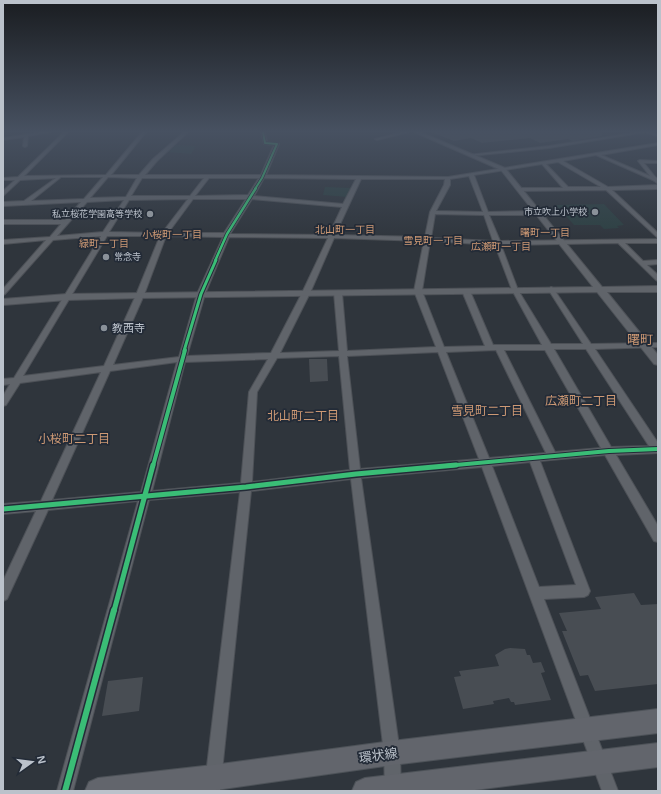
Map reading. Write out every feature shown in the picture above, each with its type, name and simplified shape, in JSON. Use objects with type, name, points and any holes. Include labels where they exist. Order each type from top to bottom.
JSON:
[{"type":"main road","name":"環状線","points":[[98,791],[213,785],[392,752],[658,720]]},
{"type":"main road","points":[[365,791],[393,789],[658,755]]},
{"type":"street","points":[[3,194],[28,169]]},
{"type":"street","points":[[3,293],[113,169]]},
{"type":"street","points":[[3,403],[140,177],[148,169]]},
{"type":"street","points":[[65,791],[144,497],[201,294],[227,234],[251,197],[266,169]]},
{"type":"street","points":[[3,179],[60,176],[448,178],[503,169]]},
{"type":"street","points":[[503,169],[658,362]]},
{"type":"street","points":[[549,169],[567,189]]},
{"type":"street","points":[[574,169],[607,188],[658,236]]},
{"type":"street","points":[[630,169],[657,181]]},
{"type":"street","points":[[647,169],[657,181]]},
{"type":"street","points":[[471,174],[515,290],[658,536]]},
{"type":"street","points":[[25,204],[47,186],[52,185],[60,176]]},
{"type":"street","points":[[3,595],[107,369],[140,295],[164,234],[207,177]]},
{"type":"street","points":[[213,785],[246,487],[253,392],[274,356],[306,293],[330,236],[360,178]]},
{"type":"street","points":[[448,178],[447,185],[433,212],[418,291],[486,463],[610,791]]},
{"type":"street","points":[[520,190],[607,188],[657,181]]},
{"type":"street","points":[[3,204],[128,198],[251,197],[345,206]]},
{"type":"street","points":[[433,212],[461,214],[539,213]]},
{"type":"street","points":[[3,222],[66,222]]},
{"type":"street","points":[[3,242],[106,234],[330,236],[497,243],[658,241]]},
{"type":"street","points":[[620,242],[658,279]]},
{"type":"street","points":[[641,263],[658,262]]},
{"type":"street","points":[[3,302],[67,297],[140,295],[551,289],[658,289]]},
{"type":"street","points":[[551,289],[658,449]]},
{"type":"street","points":[[466,291],[553,457]]},
{"type":"street","points":[[338,292],[342,352],[356,474],[392,752],[393,789]]},
{"type":"street","points":[[3,382],[182,360],[342,352],[494,347],[658,345]]},
{"type":"street","points":[[3,509],[246,487],[356,474],[609,451],[658,449]]},
{"type":"street","points":[[534,458],[584,591],[535,594]]},
{"type":"shaded area","points":[[325,187],[351,188],[347,197],[323,195]]},
{"type":"shaded area","points":[[604,204],[624,225],[617,226],[619,228],[604,229],[600,225],[574,225],[556,205]]},
{"type":"building","points":[[309,359],[327,359],[328,381],[310,382]]},
{"type":"building","points":[[634,593],[641,605],[658,604],[658,684],[595,691],[588,675],[580,676],[562,631],[567,631],[559,613],[601,609],[595,597]]},
{"type":"building","points":[[505,649],[525,649],[527,655],[530,655],[533,663],[541,662],[545,672],[541,673],[551,700],[515,705],[509,698],[493,701],[494,704],[463,709],[454,677],[461,676],[459,671],[499,666],[495,655]]},
{"type":"building","points":[[143,677],[139,711],[102,716],[108,681]]},
{"type":"cycle path","points":[[65,791],[201,294],[227,234],[262,178],[266,169]]},
{"type":"cycle path","points":[[3,509],[246,487],[356,474],[609,451],[658,449]]},
{"type":"place","name":"市立吹上小学校","points":[[595,212]]},
{"type":"place","name":"私立桜花学園高等学校","points":[[150,214]]},
{"type":"place","name":"常念寺","points":[[106,257]]},
{"type":"place","name":"教西寺","points":[[104,328]]},
{"type":"district","name":"北山町一丁目","points":[[345,229]]},
{"type":"district","name":"曙町一丁目","points":[[545,232]]},
{"type":"district","name":"小桜町一丁目","points":[[172,234]]},
{"type":"district","name":"雪見町一丁目","points":[[433,240]]},
{"type":"district","name":"緑町一丁目","points":[[104,243]]},
{"type":"district","name":"広瀬町一丁目","points":[[501,246]]},
{"type":"district","name":"曙町","points":[[640,339]]},
{"type":"district","name":"広瀬町二丁目","points":[[581,401]]},
{"type":"district","name":"雪見町二丁目","points":[[487,411]]},
{"type":"district","name":"北山町二丁目","points":[[303,416]]},
{"type":"district","name":"小桜町二丁目","points":[[74,439]]}]
